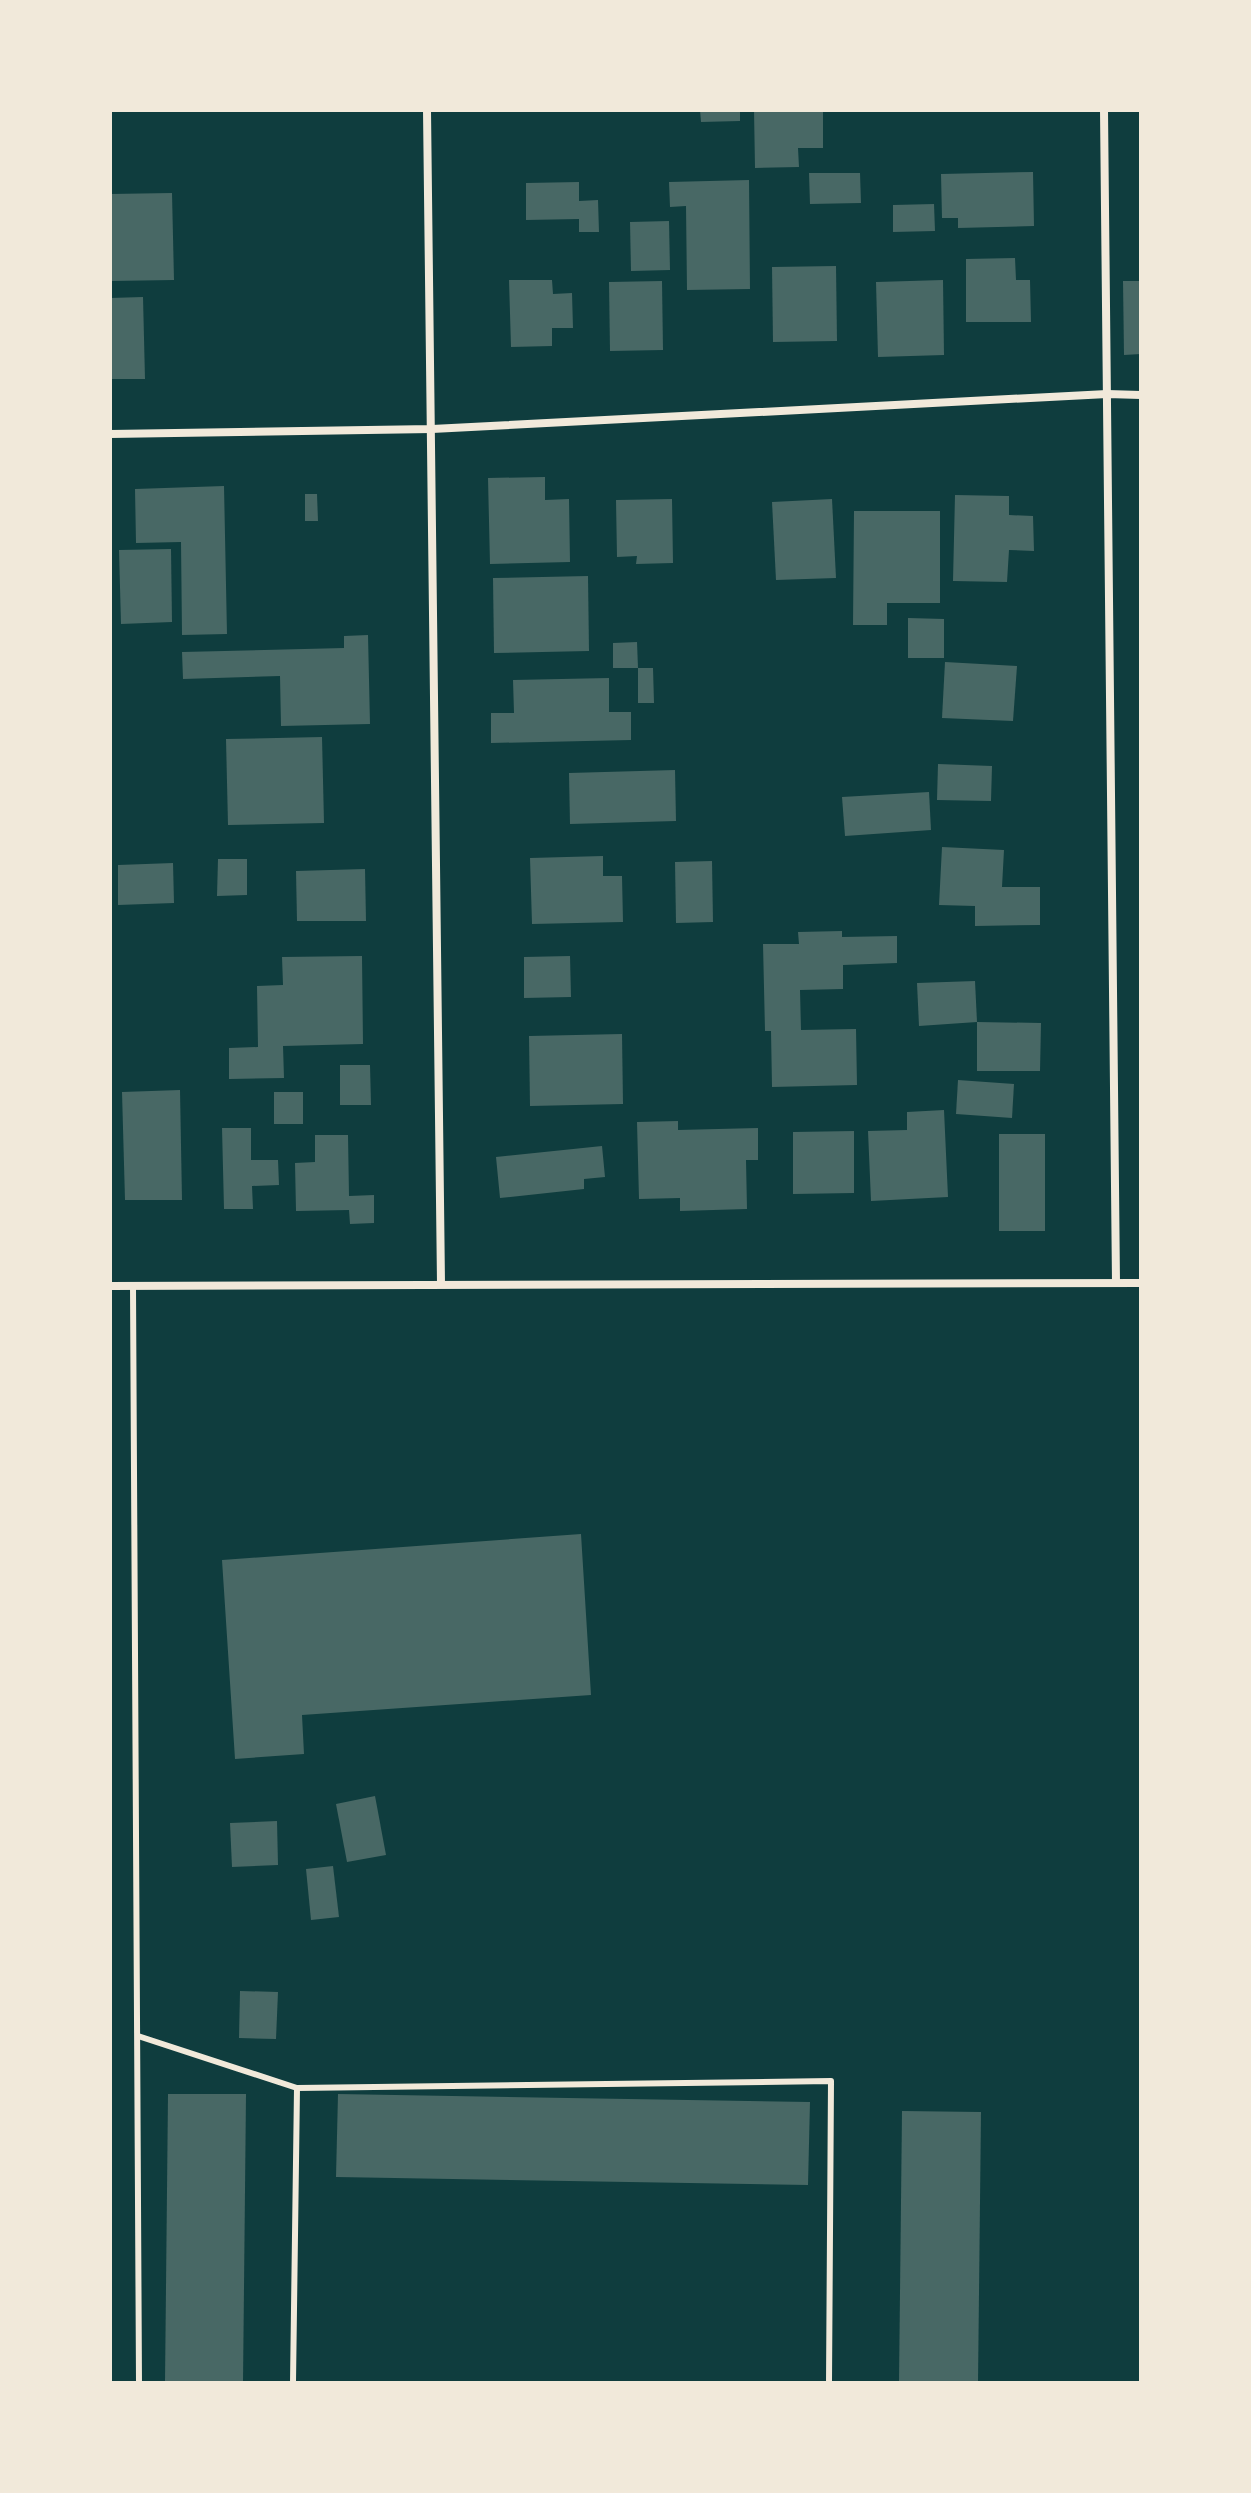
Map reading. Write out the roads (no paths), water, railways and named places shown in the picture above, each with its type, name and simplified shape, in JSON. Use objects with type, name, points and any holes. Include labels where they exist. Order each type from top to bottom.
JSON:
[{"type":"street","points":[[427,110],[441,1284]]},
{"type":"street","points":[[1104,110],[1116,1283]]},
{"type":"street","points":[[110,434],[432,429],[1107,394],[1141,395]]},
{"type":"street","points":[[110,1286],[1141,1283]]},
{"type":"lane","points":[[133,1287],[139,2383]]},
{"type":"lane","points":[[138,2036],[297,2088],[831,2081],[829,2383]]},
{"type":"lane","points":[[293,2383],[297,2088]]}]
